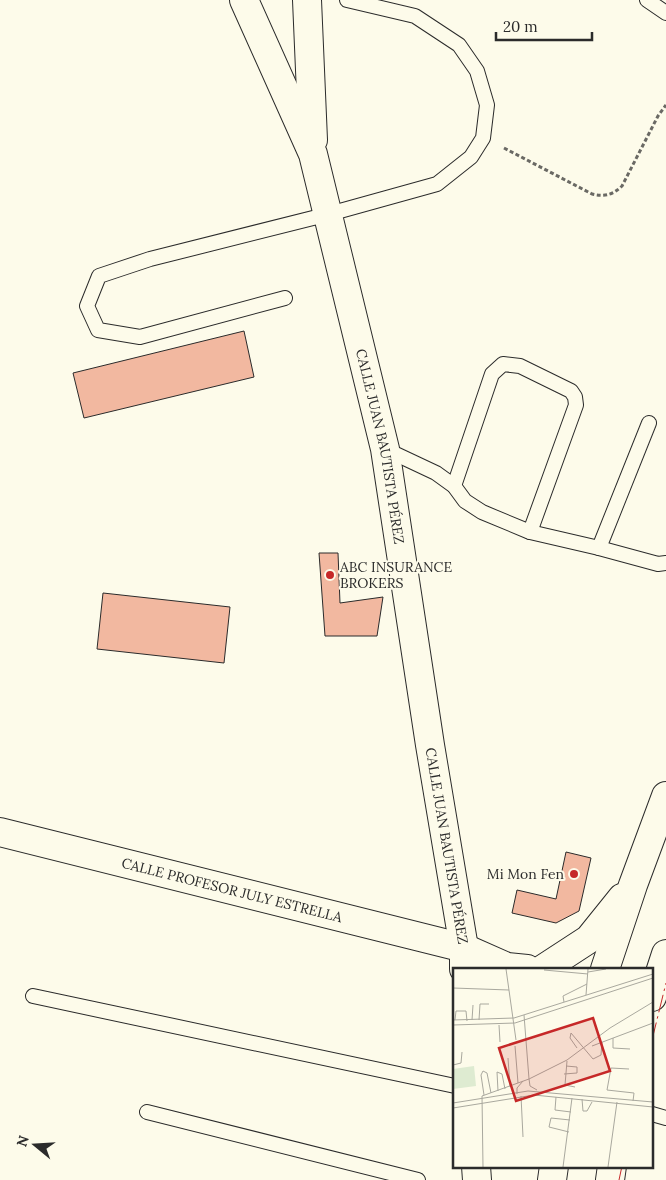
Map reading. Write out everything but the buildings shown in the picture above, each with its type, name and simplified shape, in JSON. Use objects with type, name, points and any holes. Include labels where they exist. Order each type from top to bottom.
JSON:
[{"type":"street","name":"CALLE JUAN BAUTISTA PÉREZ","points":[[244,0],[313,154],[385,449],[464,958]]},
{"type":"street","points":[[307,0],[313,154]]},
{"type":"street","points":[[605,968],[633,885],[666,796]]},
{"type":"street","name":"CALLE PROFESOR JULY ESTRELLA","points":[[0,832],[464,958],[516,968]]},
{"type":"street","points":[[545,968],[589,939],[633,885]]},
{"type":"street","points":[[654,991],[666,954]]},
{"type":"lane","points":[[285,298],[140,337],[98,330],[88,306],[100,276],[150,258],[329,214],[437,184],[471,157],[483,138],[487,105],[477,71],[460,46],[415,16],[348,0]]},
{"type":"lane","points":[[647,0],[666,13]]},
{"type":"lane","points":[[454,486],[492,374],[503,364],[520,366],[571,390],[575,397],[576,405],[530,532]]},
{"type":"lane","points":[[599,548],[649,423]]},
{"type":"lane","points":[[385,449],[436,473],[454,486],[465,502],[482,512],[530,532],[658,564],[666,563]]},
{"type":"lane","points":[[33,996],[453,1086]]},
{"type":"lane","points":[[147,1112],[418,1180]]},
{"type":"path","points":[[483,138],[592,194],[608,195],[616,192],[622,186],[658,116],[666,105]]},
{"type":"power","points":[[654,1032],[666,983]]},
{"type":"power","points":[[619,1180],[622,1168]]},
{"type":"place","name":"ABC INSURANCE BROKERS","points":[[330,575]]},
{"type":"place","name":"Mi Mon Fen","points":[[574,874]]}]
